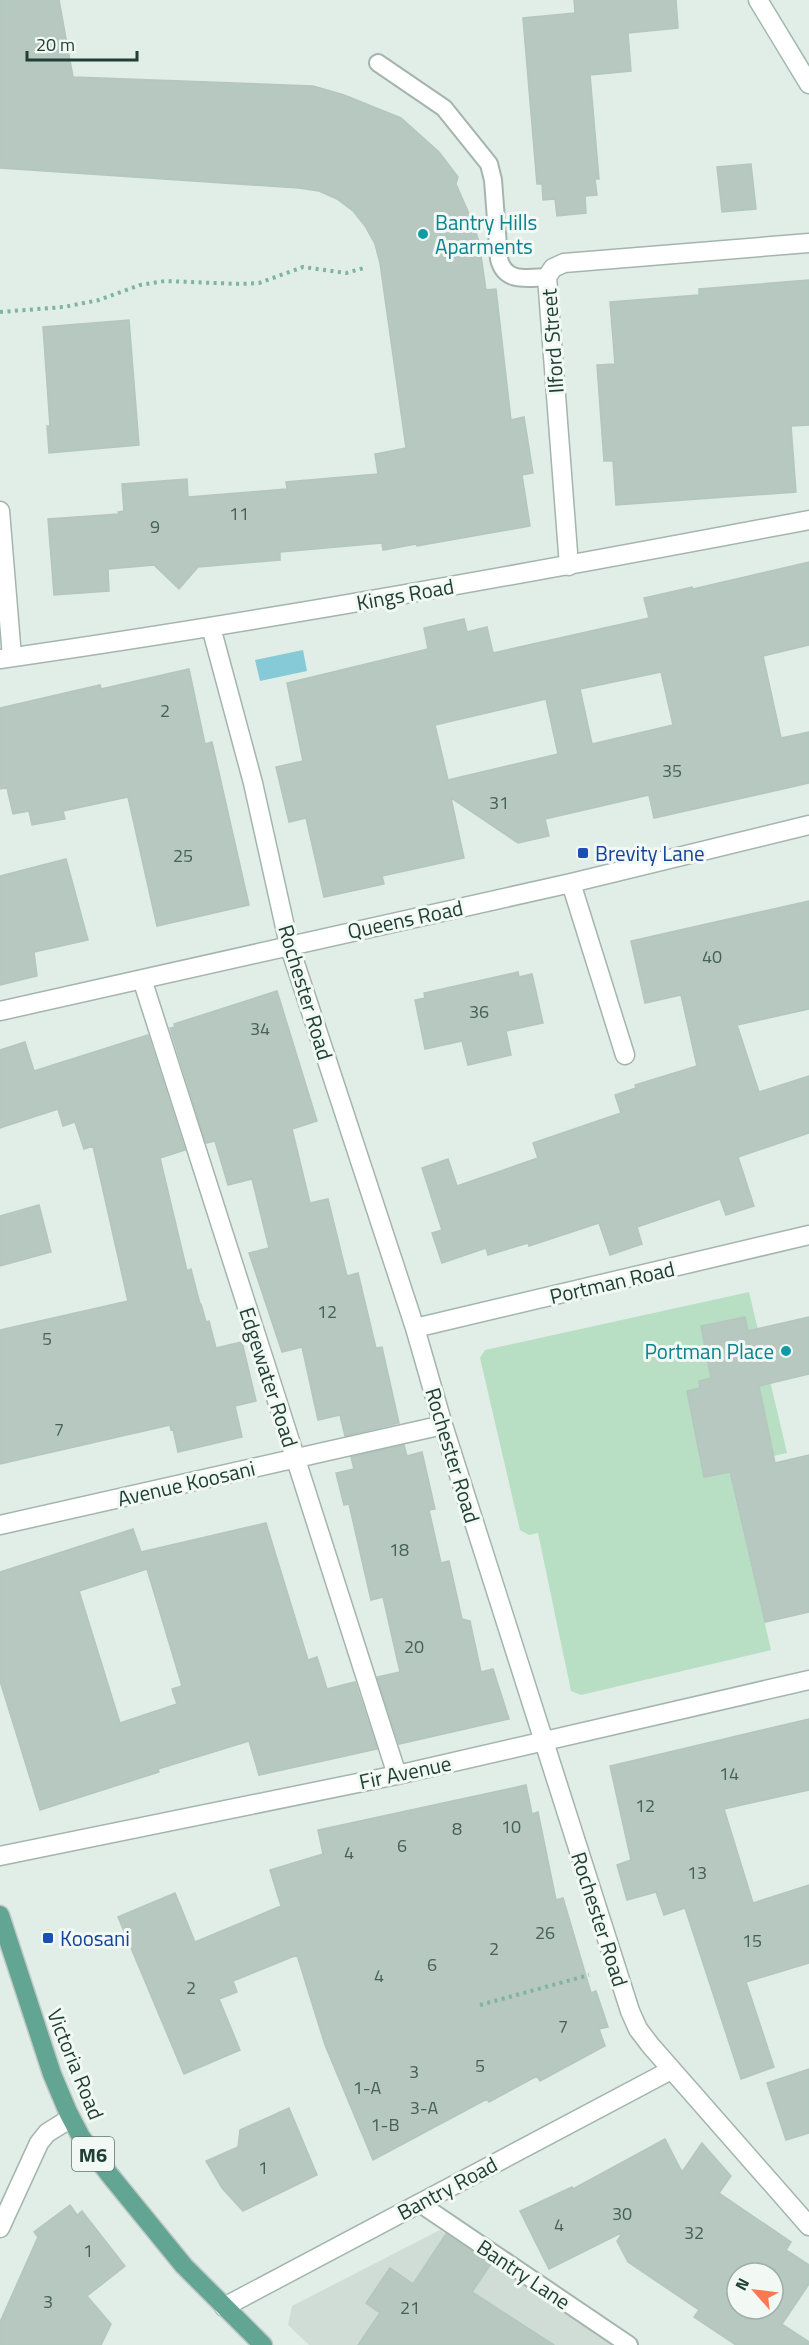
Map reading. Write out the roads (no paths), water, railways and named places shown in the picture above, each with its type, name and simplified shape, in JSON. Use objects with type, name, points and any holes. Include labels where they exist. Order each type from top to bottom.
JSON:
[{"type":"main road","name":"Victoria Road","points":[[0,1916],[48,2064],[71,2118],[90,2150],[184,2266],[263,2345]]},
{"type":"street","points":[[758,0],[809,84]]},
{"type":"street","name":"Ilford Street","points":[[569,566],[547,277],[553,268],[564,263],[809,243]]},
{"type":"street","points":[[0,511],[6,658]]},
{"type":"street","name":"Kings Road","points":[[6,658],[211,627],[569,566],[809,520]]},
{"type":"street","name":"Rochester Road","points":[[211,627],[253,783],[289,945],[415,1328],[443,1425],[630,2012],[638,2029],[671,2070],[809,2226]]},
{"type":"street","name":"Queens Road","points":[[0,1011],[571,883],[809,825]]},
{"type":"street","points":[[571,883],[625,1055]]},
{"type":"street","name":"Edgewater Road","points":[[142,979],[397,1774]]},
{"type":"street","name":"Portman Road","points":[[415,1328],[809,1235]]},
{"type":"street","name":"Avenue Koosani","points":[[0,1525],[443,1425]]},
{"type":"street","name":"Fir Avenue","points":[[0,1856],[397,1774],[809,1680]]},
{"type":"street","name":"Bantry Road","points":[[224,2307],[671,2070]]},
{"type":"street","points":[[0,2228],[39,2143],[47,2133],[71,2118]]},
{"type":"lane","points":[[378,63],[444,108],[489,164],[493,180],[501,266],[514,278],[547,277]]},
{"type":"lane","name":"Bantry Lane","points":[[419,2203],[629,2345]]},
{"type":"water","points":[[303,650],[307,671],[260,681],[255,660]]},
{"type":"place","name":"Bantry Hills Aparments","points":[[423,234]]},
{"type":"place","name":"Brevity Lane","points":[[583,853]]},
{"type":"place","name":"Portman Place","points":[[786,1351]]},
{"type":"place","name":"Koosani","points":[[48,1938]]}]
